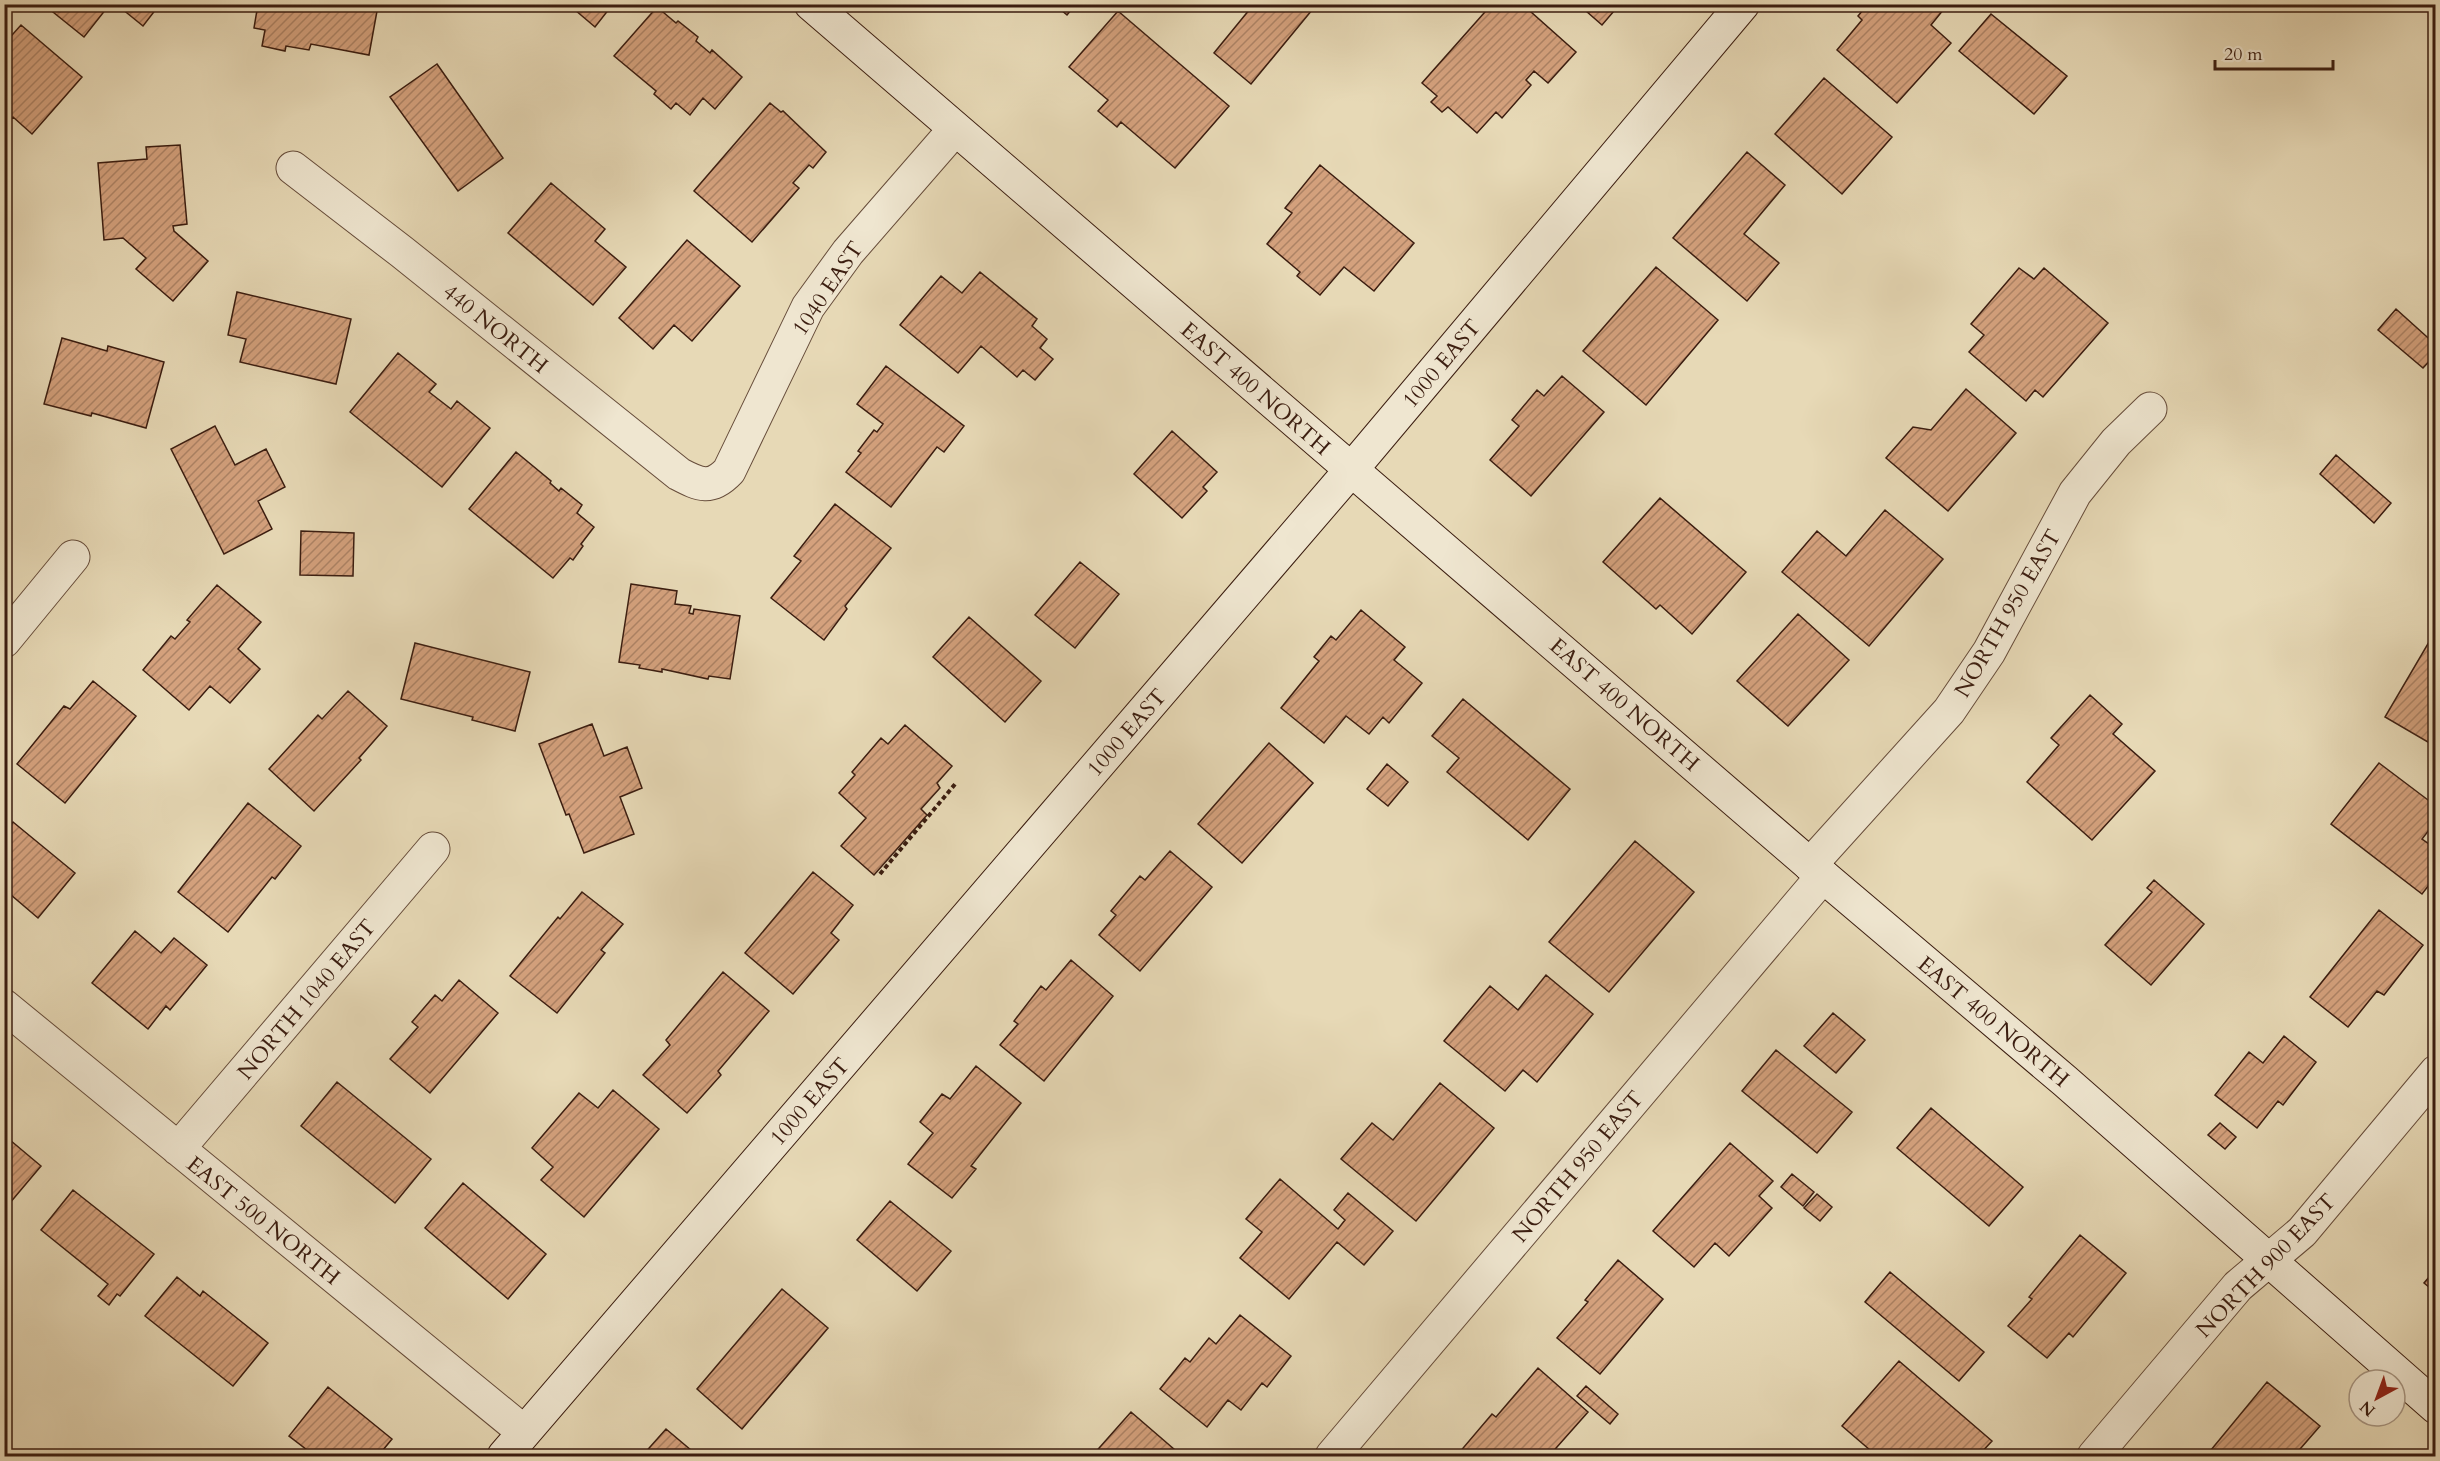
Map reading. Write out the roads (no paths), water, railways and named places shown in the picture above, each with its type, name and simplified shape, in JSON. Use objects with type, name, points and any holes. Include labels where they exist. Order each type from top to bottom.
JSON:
[{"type":"street","name":"EAST 400 NORTH","points":[[811,4],[1816,870],[2056,1073],[2436,1407]]},
{"type":"street","name":"1000 EAST","points":[[514,1444],[1351,470],[1743,4]]},
{"type":"street","name":"1040 EAST","points":[[701,484],[719,481],[729,471],[802,319],[826,281],[848,252],[955,129]]},
{"type":"street","name":"440 NORTH","points":[[293,168],[402,252],[679,474],[701,484]]},
{"type":"street","name":"NORTH 950 EAST","points":[[1332,1456],[1949,711],[1989,652],[2076,493],[2116,442],[2150,410]]},
{"type":"street","points":[[4,640],[73,557]]},
{"type":"street","name":"NORTH 1040 EAST","points":[[178,1149],[433,849]]},
{"type":"street","name":"EAST 500 NORTH","points":[[4,1006],[178,1149],[514,1444]]},
{"type":"street","name":"NORTH 900 EAST","points":[[2094,1456],[2238,1286],[2302,1232],[2436,1072]]}]
